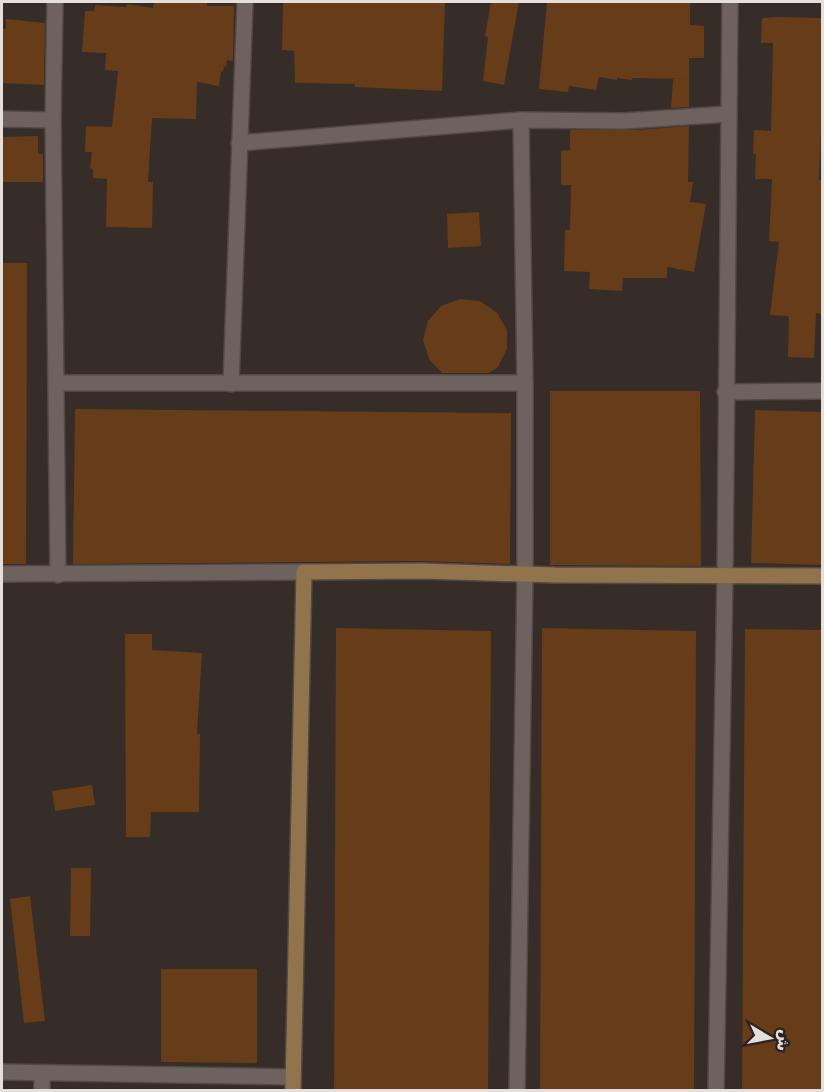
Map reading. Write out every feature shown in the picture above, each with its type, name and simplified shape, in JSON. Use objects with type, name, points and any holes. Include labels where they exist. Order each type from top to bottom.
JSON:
[{"type":"street","points":[[55,2],[53,120],[58,575]]},
{"type":"street","points":[[231,384],[245,2]]},
{"type":"street","points":[[716,1090],[725,575],[730,2]]},
{"type":"street","points":[[240,143],[521,120],[624,120],[728,114]]},
{"type":"street","points":[[2,120],[53,120]]},
{"type":"street","points":[[517,1090],[525,574],[521,120]]},
{"type":"street","points":[[56,384],[525,383]]},
{"type":"street","points":[[725,392],[822,391]]},
{"type":"street","points":[[2,574],[422,571],[822,576]]},
{"type":"street","points":[[2,1072],[293,1084],[304,572]]},
{"type":"street","points":[[42,1073],[42,1090]]},
{"type":"building","points":[[154,2],[207,2],[207,6],[234,6],[233,61],[227,60],[226,67],[224,66],[223,72],[221,71],[219,86],[197,82],[196,119],[152,118],[148,182],[153,182],[152,228],[106,227],[107,179],[93,178],[93,169],[90,168],[92,152],[85,152],[86,126],[112,127],[118,71],[105,70],[106,53],[82,52],[85,11],[94,11],[95,5],[126,7],[127,4],[153,8]]},
{"type":"building","points":[[283,2],[445,2],[442,91],[355,87],[355,84],[295,83],[294,51],[282,50]]},
{"type":"building","points":[[491,2],[519,2],[504,85],[483,81],[488,37],[485,36]]},
{"type":"building","points":[[547,2],[690,2],[690,25],[704,26],[704,58],[689,58],[689,79],[617,78],[617,80],[599,77],[596,90],[569,86],[568,92],[539,89]]},
{"type":"building","points":[[762,18],[822,18],[819,180],[822,180],[822,314],[816,313],[814,358],[788,357],[789,318],[788,316],[770,315],[779,242],[769,241],[772,179],[755,179],[756,154],[753,154],[754,130],[771,131],[773,43],[761,43]]},
{"type":"building","points":[[6,19],[45,23],[44,85],[2,83],[2,28],[6,29]]},
{"type":"building","points":[[673,79],[689,79],[689,107],[671,108]]},
{"type":"building","points":[[689,126],[688,182],[693,182],[690,202],[706,204],[694,272],[667,267],[667,278],[623,278],[622,291],[589,289],[590,272],[564,271],[565,230],[570,230],[571,185],[561,185],[561,151],[570,150],[570,130],[636,130]]},
{"type":"building","points":[[38,136],[38,154],[43,154],[43,182],[2,182],[2,137]]},
{"type":"building","points":[[479,212],[481,246],[448,248],[447,214]]},
{"type":"building","points":[[2,263],[27,263],[26,564],[2,564]]},
{"type":"building","points":[[460,299],[480,301],[497,313],[507,330],[507,349],[498,367],[489,373],[442,373],[429,359],[423,340],[428,321],[441,306]]},
{"type":"building","points":[[550,391],[700,391],[701,566],[550,565]]},
{"type":"building","points":[[75,409],[511,413],[510,564],[421,561],[73,564]]},
{"type":"building","points":[[755,410],[822,412],[822,565],[751,563]]},
{"type":"building","points":[[336,628],[491,631],[488,1090],[334,1090]]},
{"type":"building","points":[[542,628],[696,631],[694,1090],[540,1090]]},
{"type":"building","points":[[745,629],[822,630],[822,1090],[742,1090]]},
{"type":"building","points":[[125,634],[152,634],[152,650],[202,653],[197,734],[200,734],[199,812],[151,812],[150,837],[126,837]]},
{"type":"building","points":[[92,785],[95,805],[55,811],[52,791]]},
{"type":"building","points":[[71,868],[91,868],[90,936],[70,936]]},
{"type":"building","points":[[30,896],[45,1021],[24,1023],[10,899]]},
{"type":"building","points":[[161,969],[257,969],[257,1063],[161,1062]]}]
